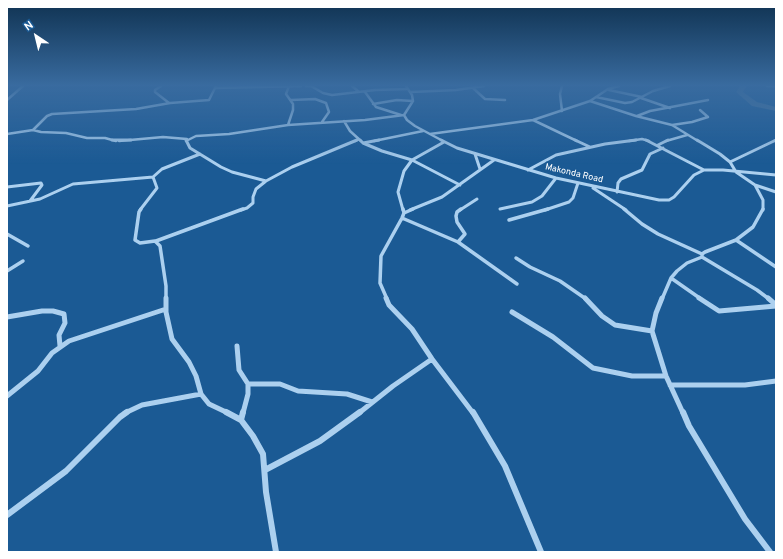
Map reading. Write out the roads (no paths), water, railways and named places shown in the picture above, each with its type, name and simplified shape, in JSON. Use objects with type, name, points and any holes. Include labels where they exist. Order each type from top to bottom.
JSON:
[{"type":"street","points":[[33,130],[47,116],[52,114],[84,112]]},
{"type":"street","points":[[288,125],[292,112]]},
{"type":"street","points":[[322,122],[329,112]]},
{"type":"street","points":[[393,112],[403,116]]},
{"type":"street","points":[[403,116],[406,112]]},
{"type":"street","points":[[429,134],[470,127],[533,120],[558,112]]},
{"type":"street","points":[[624,112],[672,125],[720,154],[730,162],[736,172],[755,185],[776,192]]},
{"type":"street","points":[[636,116],[647,112]]},
{"type":"street","points":[[672,125],[702,120],[708,117],[702,112]]},
{"type":"street","points":[[7,134],[33,130],[41,132],[66,133],[82,137],[105,138],[117,141],[163,137],[187,139],[196,136],[230,134],[288,125],[403,116]]},
{"type":"street","name":"Makonda Road","points":[[403,116],[423,131],[444,142],[475,154],[556,178],[659,200],[669,200],[674,197],[694,176],[704,170]]},
{"type":"street","points":[[533,120],[591,147]]},
{"type":"street","points":[[344,121],[350,131],[363,143],[382,151],[412,160],[460,185]]},
{"type":"street","points":[[363,143],[423,131]]},
{"type":"street","points":[[658,145],[670,139],[687,135]]},
{"type":"street","points":[[187,139],[188,146],[227,170],[266,181]]},
{"type":"street","points":[[153,177],[157,188],[139,212],[135,240],[140,243],[155,241],[247,208],[253,203],[253,197],[256,189],[266,181],[292,167],[359,139]]},
{"type":"street","points":[[528,170],[556,156],[591,147],[640,139],[647,140],[658,145],[704,170],[776,175]]},
{"type":"street","points":[[730,162],[776,140]]},
{"type":"street","points":[[403,215],[398,192],[404,171],[412,160],[430,148],[444,142]]},
{"type":"street","points":[[618,192],[618,183],[621,179],[642,170],[650,154],[663,148]]},
{"type":"street","points":[[7,206],[48,196],[73,184],[153,177],[162,168],[200,154]]},
{"type":"street","points":[[475,154],[480,169]]},
{"type":"street","points":[[494,160],[442,197],[403,215],[381,256],[380,283],[390,306],[412,329],[432,359],[477,418],[504,466],[541,552]]},
{"type":"street","points":[[500,209],[532,202],[542,196],[556,178]]},
{"type":"street","points":[[7,186],[41,183],[42,185],[30,201]]},
{"type":"street","points":[[509,220],[569,202],[573,198],[578,183]]},
{"type":"street","points":[[755,185],[763,200],[762,211],[753,227],[736,240],[717,246],[702,256],[687,263],[677,271],[671,278],[656,313],[652,332],[666,376],[689,426],[745,519],[770,552]]},
{"type":"street","points":[[590,186],[618,204],[642,224],[658,234],[702,256],[757,290],[776,305]]},
{"type":"street","points":[[458,242],[465,234],[457,222],[457,212],[477,199]]},
{"type":"street","points":[[403,215],[458,242],[517,284]]},
{"type":"street","points":[[7,234],[28,246]]},
{"type":"street","points":[[736,240],[776,267]]},
{"type":"street","points":[[155,241],[160,246],[166,286],[166,309],[172,339],[189,362],[196,376],[201,394],[208,404],[241,420],[253,436],[263,454],[266,492],[276,552]]},
{"type":"street","points":[[516,258],[530,267],[560,281],[585,298],[602,316],[615,325],[652,332]]},
{"type":"street","points":[[7,271],[23,260]]},
{"type":"street","points":[[671,278],[719,311],[776,305]]},
{"type":"street","points":[[7,396],[38,371],[52,353],[69,341],[166,309]]},
{"type":"street","points":[[7,317],[42,311],[53,311],[64,314],[64,323],[59,335],[60,346]]},
{"type":"street","points":[[512,312],[553,337],[593,368],[632,376],[666,376]]},
{"type":"street","points":[[237,346],[239,370],[248,384],[248,394],[241,420]]},
{"type":"street","points":[[265,470],[320,441],[432,359]]},
{"type":"street","points":[[670,385],[745,386],[776,382]]},
{"type":"street","points":[[248,384],[280,384],[298,391],[347,394],[372,402]]},
{"type":"street","points":[[7,515],[66,471],[120,417],[130,410],[142,405],[201,394]]}]
